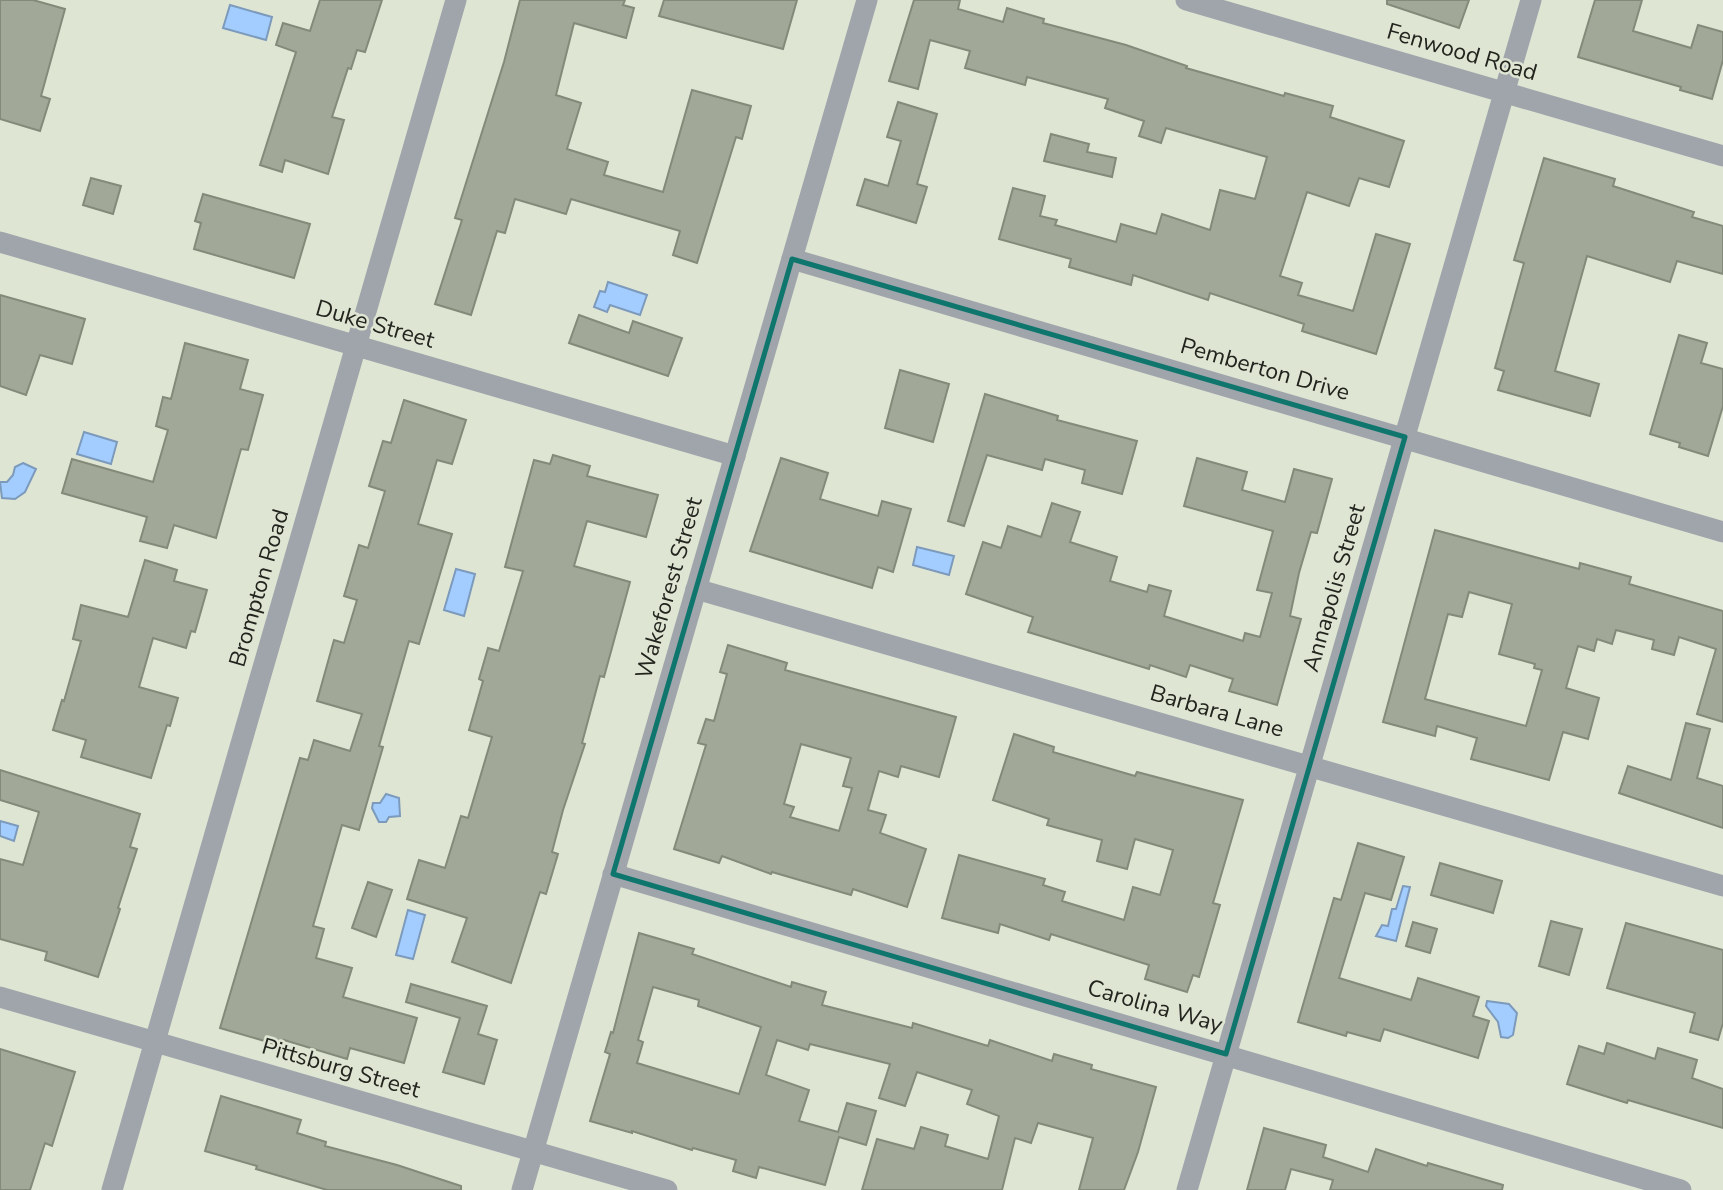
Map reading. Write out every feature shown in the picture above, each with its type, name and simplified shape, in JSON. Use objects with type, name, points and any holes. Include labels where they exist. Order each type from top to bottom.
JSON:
[{"type":"street","name":"Brompton Road","points":[[112,1190],[456,0]]},
{"type":"street","name":"Wakeforest Street","points":[[522,1190],[867,0]]},
{"type":"street","name":"Fenwood Road","points":[[1186,0],[1723,156]]},
{"type":"street","name":"Annapolis Street","points":[[1187,1190],[1531,0]]},
{"type":"street","name":"Duke Street","points":[[0,243],[735,456]]},
{"type":"street","name":"Pemberton Drive","points":[[792,258],[1723,532]]},
{"type":"street","name":"Barbara Lane","points":[[696,589],[1723,886]]},
{"type":"street","name":"Carolina Way","points":[[614,874],[1681,1190]]},
{"type":"street","name":"Pittsburg Street","points":[[0,997],[667,1190]]},
{"type":"highlighted area","points":[[792,259],[1405,437],[1226,1054],[613,874]]},
{"type":"water","points":[[230,5],[272,17],[266,40],[223,28]]},
{"type":"water","points":[[608,282],[647,295],[640,315],[610,305],[607,312],[594,307],[600,291],[605,292]]},
{"type":"water","points":[[84,432],[117,442],[111,464],[77,454]]},
{"type":"water","points":[[23,463],[36,469],[25,492],[15,499],[2,498],[0,482],[7,482],[15,467]]},
{"type":"water","points":[[917,547],[954,556],[949,575],[913,565]]},
{"type":"water","points":[[456,569],[475,574],[464,616],[444,610]]},
{"type":"water","points":[[386,794],[399,798],[400,816],[379,822],[372,808],[373,803],[380,803]]},
{"type":"water","points":[[0,821],[18,826],[14,841],[0,836]]},
{"type":"water","points":[[1403,886],[1410,887],[1396,941],[1376,936],[1382,925],[1388,926],[1392,909],[1396,909]]},
{"type":"water","points":[[408,910],[425,915],[413,959],[396,955]]},
{"type":"water","points":[[1487,1001],[1509,1004],[1517,1013],[1513,1035],[1508,1038],[1501,1037],[1498,1022],[1486,1006]]},
{"type":"building","points":[[0,0],[33,0],[65,9],[41,96],[50,99],[40,131],[0,119]]},
{"type":"building","points":[[320,0],[382,0],[365,52],[357,50],[351,69],[348,68],[332,117],[344,120],[328,174],[285,160],[282,172],[260,165],[296,52],[276,45],[283,23],[310,31]]},
{"type":"building","points":[[520,0],[625,0],[623,5],[634,8],[626,38],[574,23],[556,95],[581,103],[567,149],[608,162],[604,175],[663,192],[692,90],[751,106],[742,139],[736,137],[697,263],[673,255],[680,231],[571,199],[566,214],[515,199],[505,233],[497,231],[471,315],[435,304],[462,220],[455,218],[504,62]]},
{"type":"building","points":[[664,0],[797,0],[783,49],[659,16]]},
{"type":"building","points":[[914,0],[960,0],[958,9],[1003,22],[1007,8],[1044,19],[1043,23],[1126,45],[1187,66],[1186,68],[1284,96],[1285,93],[1333,106],[1330,117],[1404,141],[1389,187],[1359,178],[1349,206],[1307,192],[1280,276],[1302,283],[1298,295],[1353,311],[1376,234],[1410,244],[1376,354],[1302,331],[1304,324],[1210,293],[1208,300],[1133,275],[1131,285],[1069,267],[1071,259],[999,239],[1013,188],[1045,196],[1040,216],[1057,220],[1055,225],[1116,242],[1121,224],[1156,234],[1162,214],[1210,230],[1220,190],[1255,199],[1267,157],[1166,128],[1161,143],[1139,136],[1144,121],[1105,108],[1108,99],[1027,77],[1025,85],[965,68],[970,51],[930,40],[918,89],[889,81]]},
{"type":"building","points":[[1387,0],[1469,0],[1459,28],[1387,4]]},
{"type":"building","points":[[1595,0],[1642,0],[1633,31],[1691,48],[1698,25],[1723,32],[1723,60],[1712,99],[1680,90],[1681,87],[1578,57]]},
{"type":"building","points":[[898,102],[937,114],[917,184],[927,187],[916,223],[857,205],[865,179],[888,186],[901,141],[887,137]]},
{"type":"building","points":[[1051,134],[1089,144],[1087,152],[1116,158],[1112,177],[1044,161]]},
{"type":"building","points":[[1544,158],[1615,179],[1613,186],[1694,212],[1692,217],[1723,226],[1723,274],[1677,261],[1670,282],[1587,256],[1555,371],[1599,384],[1590,416],[1498,390],[1504,371],[1495,368],[1524,263],[1514,260]]},
{"type":"building","points":[[91,178],[121,186],[113,214],[83,205]]},
{"type":"building","points":[[203,194],[310,224],[294,278],[194,249],[201,223],[195,221]]},
{"type":"building","points":[[0,295],[85,319],[72,364],[40,355],[26,395],[0,386]]},
{"type":"building","points":[[579,315],[629,333],[633,321],[682,338],[668,376],[569,343]]},
{"type":"building","points":[[1679,335],[1707,343],[1701,363],[1723,369],[1723,406],[1708,456],[1679,447],[1680,443],[1650,434]]},
{"type":"building","points":[[185,343],[248,360],[240,389],[263,395],[248,450],[241,449],[216,538],[174,525],[167,548],[140,541],[147,517],[62,493],[72,459],[153,482],[168,430],[156,426],[163,397],[171,399]]},
{"type":"building","points":[[900,370],[949,384],[933,442],[885,428]]},
{"type":"building","points":[[985,394],[1058,416],[1057,420],[1137,441],[1122,494],[1082,483],[1085,470],[1045,459],[1042,470],[987,455],[964,526],[948,521]]},
{"type":"building","points":[[404,400],[466,420],[452,464],[437,460],[418,524],[452,534],[419,644],[409,641],[379,746],[383,747],[359,830],[342,825],[313,926],[324,929],[316,958],[352,968],[343,997],[417,1018],[404,1063],[350,1048],[347,1059],[284,1040],[282,1046],[220,1028],[300,758],[308,760],[314,740],[350,751],[362,714],[317,701],[334,640],[344,643],[357,600],[344,596],[359,545],[368,548],[385,491],[369,486],[383,441],[391,443]]},
{"type":"building","points":[[553,455],[590,466],[587,476],[658,495],[646,537],[587,521],[574,566],[630,582],[604,677],[600,676],[582,743],[585,744],[563,810],[552,852],[558,854],[546,894],[540,892],[511,983],[452,962],[467,918],[407,899],[419,860],[445,868],[461,816],[468,818],[492,737],[469,730],[483,681],[479,679],[488,648],[499,651],[523,571],[505,567],[534,460],[550,464]]},
{"type":"building","points":[[781,458],[828,473],[820,499],[878,516],[882,501],[911,509],[893,572],[878,567],[872,588],[750,551]]},
{"type":"building","points":[[1197,458],[1247,472],[1242,490],[1285,502],[1294,469],[1332,479],[1317,533],[1311,532],[1299,573],[1290,616],[1301,619],[1277,705],[1229,691],[1233,679],[1190,665],[1186,677],[1150,665],[1149,669],[1028,632],[1033,617],[966,594],[983,542],[1001,548],[1008,526],[1041,537],[1052,503],[1080,512],[1070,542],[1117,557],[1110,581],[1147,592],[1149,585],[1171,591],[1164,616],[1243,641],[1245,633],[1260,637],[1272,593],[1257,590],[1273,531],[1184,506]]},
{"type":"building","points":[[1435,530],[1579,569],[1580,563],[1631,577],[1629,584],[1723,611],[1723,722],[1697,714],[1716,649],[1679,637],[1674,655],[1652,649],[1654,640],[1616,630],[1612,644],[1597,639],[1594,651],[1578,646],[1566,688],[1599,698],[1588,739],[1563,732],[1549,780],[1471,759],[1477,738],[1437,726],[1435,736],[1383,722]],"holes":[[[1469,592],[1512,604],[1499,654],[1535,664],[1534,668],[1542,670],[1526,726],[1425,699],[1448,614],[1462,617]]]},
{"type":"building","points":[[145,560],[177,570],[174,581],[207,590],[195,632],[191,631],[186,648],[153,638],[139,687],[178,698],[151,778],[81,757],[86,740],[53,730],[81,641],[73,639],[81,605],[128,617]]},
{"type":"building","points":[[728,645],[787,663],[785,670],[956,717],[939,777],[901,766],[898,777],[879,771],[868,810],[886,815],[880,833],[926,849],[907,907],[853,889],[851,895],[772,872],[771,874],[722,856],[719,863],[674,849],[706,745],[698,743],[706,719],[714,721],[727,674],[720,672]],"holes":[[[801,744],[851,758],[843,786],[852,788],[839,831],[790,817],[794,807],[784,804]]]},
{"type":"building","points":[[1686,723],[1710,729],[1697,778],[1723,786],[1723,828],[1619,793],[1628,766],[1671,780]]},
{"type":"building","points":[[1014,734],[1054,747],[1053,752],[1135,776],[1137,772],[1243,800],[1213,903],[1220,905],[1199,977],[1193,975],[1187,992],[1145,979],[1149,965],[1051,934],[1049,940],[1000,924],[998,933],[942,918],[959,855],[1045,879],[1043,885],[1065,892],[1062,901],[1124,920],[1133,887],[1160,895],[1173,850],[1135,839],[1127,869],[1097,861],[1102,840],[1047,825],[1049,819],[993,800]]},
{"type":"building","points":[[0,770],[140,814],[130,847],[137,849],[98,977],[45,960],[47,952],[0,939],[0,859],[23,865],[39,812],[0,800]]},
{"type":"building","points":[[1358,843],[1404,857],[1391,900],[1365,893],[1339,978],[1411,1000],[1418,978],[1479,997],[1473,1016],[1489,1021],[1478,1058],[1384,1029],[1380,1041],[1347,1032],[1346,1036],[1298,1022],[1334,898],[1341,900]]},
{"type":"building","points":[[1440,863],[1502,881],[1493,913],[1431,895]]},
{"type":"building","points":[[368,882],[392,890],[376,937],[352,928]]},
{"type":"building","points":[[1551,921],[1582,929],[1569,975],[1539,966]]},
{"type":"building","points":[[1413,922],[1437,929],[1430,953],[1406,946]]},
{"type":"building","points":[[1626,923],[1723,950],[1723,1023],[1718,1040],[1690,1032],[1695,1013],[1607,988]]},
{"type":"building","points":[[639,933],[694,949],[692,954],[791,987],[792,982],[826,992],[822,1005],[912,1028],[913,1023],[988,1046],[990,1040],[1052,1061],[1054,1054],[1092,1065],[1091,1069],[1156,1087],[1124,1190],[1079,1190],[1093,1138],[1038,1123],[1031,1143],[1015,1138],[1002,1190],[862,1190],[877,1139],[914,1149],[921,1127],[948,1135],[945,1146],[988,1159],[999,1116],[967,1104],[972,1090],[917,1072],[905,1106],[879,1098],[890,1064],[810,1044],[808,1050],[777,1040],[766,1075],[809,1090],[799,1121],[838,1132],[847,1103],[876,1111],[866,1145],[839,1137],[825,1185],[759,1167],[756,1178],[733,1171],[736,1160],[590,1121],[610,1054],[605,1052],[611,1032],[613,1033]],"holes":[[[653,987],[699,1000],[698,1006],[761,1027],[739,1094],[637,1063],[643,1042],[638,1040]]]},
{"type":"building","points":[[411,984],[487,1006],[478,1034],[497,1040],[484,1084],[443,1072],[460,1018],[406,1002]]},
{"type":"building","points":[[1607,1043],[1655,1059],[1658,1048],[1697,1060],[1692,1078],[1723,1089],[1723,1128],[1567,1084],[1579,1046],[1604,1054]]},
{"type":"building","points":[[0,1049],[75,1072],[52,1146],[45,1143],[30,1190],[0,1190]]},
{"type":"building","points":[[221,1096],[301,1120],[297,1133],[326,1142],[325,1146],[397,1165],[461,1186],[461,1190],[327,1190],[205,1151]]},
{"type":"building","points":[[1264,1128],[1326,1145],[1323,1157],[1368,1172],[1376,1149],[1427,1166],[1428,1163],[1503,1185],[1502,1190],[1330,1190],[1333,1180],[1291,1169],[1285,1190],[1247,1190]]}]
